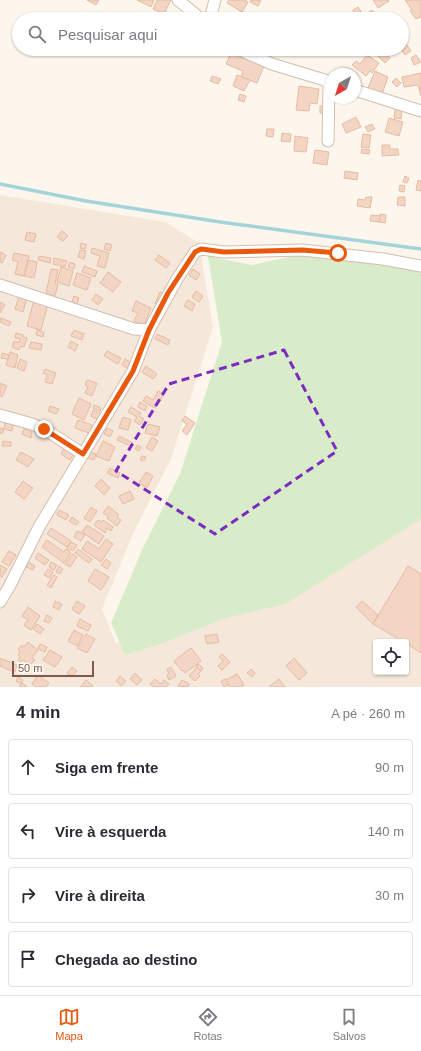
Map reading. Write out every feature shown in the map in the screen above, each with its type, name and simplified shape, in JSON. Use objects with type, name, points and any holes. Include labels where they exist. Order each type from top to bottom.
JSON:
[{"type":"street","points":[[178,0],[193,12]]},
{"type":"street","points":[[211,12],[214,0]]},
{"type":"street","points":[[254,56],[272,64],[325,80]]},
{"type":"street","points":[[361,92],[421,111]]},
{"type":"street","points":[[328,141],[329,104]]},
{"type":"street","points":[[0,602],[39,527],[133,371],[149,330],[168,293],[195,252],[201,249],[224,252],[302,250],[383,258],[421,266]]},
{"type":"street","points":[[0,285],[134,329],[149,330]]},
{"type":"street","points":[[0,415],[44,429],[83,454]]},
{"type":"highlighted area","points":[[284,350],[337,451],[215,534],[116,471],[169,384]]},
{"type":"shaded area","points":[[0,195],[165,222],[199,243],[213,327],[171,459],[132,536],[102,609],[116,643],[152,633],[421,504],[421,687],[0,687]]},
{"type":"green space","points":[[303,254],[421,270],[421,519],[285,604],[226,618],[160,644],[125,655],[111,623],[142,550],[180,474],[222,342],[208,256],[252,265]]},
{"type":"building","points":[[87,0],[99,0],[96,5]]},
{"type":"building","points":[[137,0],[154,0],[151,7]]},
{"type":"building","points":[[157,0],[171,0],[165,12],[160,12],[153,9]]},
{"type":"building","points":[[229,0],[244,0],[248,2],[242,12],[227,3]]},
{"type":"building","points":[[251,0],[261,1],[258,6],[250,2]]},
{"type":"building","points":[[373,0],[388,0],[389,1],[378,8]]},
{"type":"building","points":[[405,0],[421,0],[421,18],[416,19]]},
{"type":"building","points":[[358,7],[361,12],[354,12],[353,10]]},
{"type":"building","points":[[416,55],[421,62],[414,65],[411,58]]},
{"type":"building","points":[[230,56],[243,56],[264,66],[257,83],[241,77],[243,71],[226,64]]},
{"type":"building","points":[[366,56],[368,56],[379,63],[372,73],[370,71],[366,76],[361,72],[361,68],[356,68],[352,65],[356,61],[360,64]]},
{"type":"building","points":[[378,56],[388,56],[390,58],[385,63]]},
{"type":"building","points":[[375,71],[388,77],[382,94],[368,88]]},
{"type":"building","points":[[421,73],[421,96],[418,85],[404,87],[402,77]]},
{"type":"building","points":[[237,75],[250,80],[244,91],[233,86]]},
{"type":"building","points":[[212,76],[221,79],[218,84],[210,81]]},
{"type":"building","points":[[396,78],[401,83],[397,87],[392,82]]},
{"type":"building","points":[[299,86],[319,89],[317,104],[310,103],[309,111],[296,110]]},
{"type":"building","points":[[240,94],[246,96],[244,102],[238,100]]},
{"type":"building","points":[[320,106],[327,107],[327,114],[320,113]]},
{"type":"building","points":[[395,109],[402,110],[401,119],[394,118]]},
{"type":"building","points":[[356,117],[361,127],[346,133],[342,124]]},
{"type":"building","points":[[389,118],[403,122],[399,136],[385,132]]},
{"type":"building","points":[[372,124],[375,129],[368,132],[365,127]]},
{"type":"building","points":[[267,129],[274,129],[273,137],[266,136]]},
{"type":"building","points":[[282,133],[291,134],[290,142],[281,141]]},
{"type":"building","points":[[363,134],[371,135],[369,148],[361,147]]},
{"type":"building","points":[[295,136],[308,138],[306,152],[294,151]]},
{"type":"building","points":[[382,145],[390,145],[390,149],[398,149],[399,155],[382,156]]},
{"type":"building","points":[[362,149],[370,150],[369,154],[361,153]]},
{"type":"building","points":[[315,150],[329,152],[327,165],[313,163]]},
{"type":"building","points":[[345,171],[358,173],[357,180],[344,178]]},
{"type":"building","points":[[405,176],[409,178],[407,183],[403,182]]},
{"type":"building","points":[[418,180],[421,181],[421,191],[416,190]]},
{"type":"building","points":[[400,185],[405,186],[404,192],[399,191]]},
{"type":"building","points":[[366,197],[372,197],[370,208],[357,206],[358,199],[365,200]]},
{"type":"building","points":[[398,197],[405,197],[405,206],[397,205]]},
{"type":"building","points":[[380,214],[386,215],[385,223],[379,222]]},
{"type":"building","points":[[371,215],[380,216],[379,222],[370,221]]},
{"type":"building","points":[[62,231],[68,236],[63,241],[57,237]]},
{"type":"building","points":[[27,232],[36,234],[34,242],[25,240]]},
{"type":"building","points":[[81,243],[87,245],[85,249],[80,248]]},
{"type":"building","points":[[106,243],[112,245],[110,251],[104,249]]},
{"type":"building","points":[[92,248],[109,253],[105,268],[97,266],[100,256],[91,253]]},
{"type":"building","points":[[80,250],[86,251],[84,259],[78,257]]},
{"type":"building","points":[[0,252],[6,255],[2,263],[0,262]]},
{"type":"building","points":[[14,253],[29,256],[24,276],[15,274],[18,262],[12,260]]},
{"type":"building","points":[[159,255],[170,263],[166,268],[155,260]]},
{"type":"building","points":[[39,256],[51,258],[50,263],[38,260]]},
{"type":"building","points":[[54,258],[67,261],[65,267],[53,264]]},
{"type":"building","points":[[28,260],[37,262],[34,278],[24,276]]},
{"type":"building","points":[[70,262],[75,264],[74,269],[68,267]]},
{"type":"building","points":[[84,266],[97,271],[95,277],[82,272]]},
{"type":"building","points":[[61,267],[73,271],[69,286],[57,282]]},
{"type":"building","points":[[51,269],[58,270],[55,284],[58,284],[55,296],[46,294]]},
{"type":"building","points":[[193,269],[200,274],[196,280],[189,275]]},
{"type":"building","points":[[108,272],[121,282],[113,292],[100,283]]},
{"type":"building","points":[[77,273],[91,278],[87,290],[73,285]]},
{"type":"building","points":[[196,291],[203,296],[199,302],[192,297]]},
{"type":"building","points":[[160,292],[164,294],[159,305],[155,303]]},
{"type":"building","points":[[20,293],[28,295],[23,312],[15,309]]},
{"type":"building","points":[[96,294],[103,299],[98,305],[92,300]]},
{"type":"building","points":[[74,296],[79,298],[77,304],[72,302]]},
{"type":"building","points":[[34,300],[48,304],[41,330],[27,326]]},
{"type":"building","points":[[188,300],[195,304],[192,311],[184,306]]},
{"type":"building","points":[[136,301],[151,308],[144,325],[134,321],[138,313],[132,311]]},
{"type":"building","points":[[0,302],[5,305],[0,313]]},
{"type":"building","points":[[1,318],[11,322],[9,326],[0,322]]},
{"type":"building","points":[[37,330],[44,332],[43,337],[36,335]]},
{"type":"building","points":[[74,330],[84,334],[82,340],[71,336]]},
{"type":"building","points":[[16,333],[27,338],[24,347],[21,346],[19,350],[12,347],[14,341],[19,343],[20,339],[15,338]]},
{"type":"building","points":[[157,334],[170,340],[168,345],[155,339]]},
{"type":"building","points":[[71,341],[78,345],[75,351],[68,347]]},
{"type":"building","points":[[31,342],[42,344],[41,350],[29,348]]},
{"type":"building","points":[[107,351],[121,358],[118,364],[104,356]]},
{"type":"building","points":[[10,352],[18,355],[15,368],[6,365]]},
{"type":"building","points":[[2,353],[9,355],[8,359],[1,358]]},
{"type":"building","points":[[20,359],[27,362],[24,371],[17,368]]},
{"type":"building","points":[[125,359],[130,362],[127,368],[122,365]]},
{"type":"building","points":[[146,366],[157,374],[153,379],[142,372]]},
{"type":"building","points":[[45,369],[56,373],[52,384],[45,382],[47,375],[43,373]]},
{"type":"building","points":[[87,380],[97,383],[92,396],[85,393],[88,386],[85,385]]},
{"type":"building","points":[[0,383],[7,386],[2,397],[0,396]]},
{"type":"building","points":[[158,391],[164,394],[155,408],[143,401],[146,396],[153,400]]},
{"type":"building","points":[[79,398],[91,404],[84,420],[72,414]]},
{"type":"building","points":[[140,402],[147,406],[145,411],[138,407]]},
{"type":"building","points":[[94,405],[101,408],[100,411],[93,408]]},
{"type":"building","points":[[50,406],[59,409],[56,414],[48,411]]},
{"type":"building","points":[[131,407],[141,413],[139,416],[144,419],[140,425],[134,421],[137,417],[128,412]]},
{"type":"building","points":[[93,410],[102,414],[99,420],[91,416]]},
{"type":"building","points":[[185,416],[195,423],[187,435],[182,431],[187,424],[182,421]]},
{"type":"building","points":[[123,417],[131,420],[128,430],[119,428]]},
{"type":"building","points":[[78,420],[92,425],[89,433],[75,428]]},
{"type":"building","points":[[5,423],[13,424],[12,431],[4,429]]},
{"type":"building","points":[[148,424],[160,427],[157,436],[145,433]]},
{"type":"building","points":[[0,428],[4,429],[2,434],[0,433]]},
{"type":"building","points":[[107,428],[113,431],[110,437],[104,434]]},
{"type":"building","points":[[24,429],[32,432],[31,438],[22,434]]},
{"type":"building","points":[[119,436],[133,443],[131,446],[117,440]]},
{"type":"building","points":[[152,437],[158,441],[152,451],[146,448]]},
{"type":"building","points":[[3,441],[11,442],[11,446],[2,446]]},
{"type":"building","points":[[103,441],[115,447],[109,461],[96,456]]},
{"type":"building","points":[[137,445],[141,447],[139,451],[135,449]]},
{"type":"building","points":[[65,446],[75,452],[70,460],[61,454]]},
{"type":"building","points":[[21,452],[34,459],[28,467],[16,460]]},
{"type":"building","points":[[90,452],[96,454],[94,460],[88,458]]},
{"type":"building","points":[[142,456],[146,457],[144,461],[140,460]]},
{"type":"building","points":[[110,468],[120,473],[118,478],[107,473]]},
{"type":"building","points":[[146,472],[153,476],[147,488],[139,483]]},
{"type":"building","points":[[101,479],[110,488],[104,495],[95,486]]},
{"type":"building","points":[[23,481],[33,488],[24,499],[15,492]]},
{"type":"building","points":[[130,491],[134,499],[123,504],[119,496]]},
{"type":"building","points":[[108,506],[119,515],[117,517],[121,520],[117,526],[107,518],[108,516],[103,513]]},
{"type":"building","points":[[91,507],[97,511],[90,522],[84,518]]},
{"type":"building","points":[[59,510],[69,515],[66,520],[57,515]]},
{"type":"building","points":[[72,517],[79,522],[76,525],[69,521]]},
{"type":"building","points":[[98,520],[101,522],[103,520],[113,527],[111,531],[107,528],[105,533],[94,525]]},
{"type":"building","points":[[87,525],[104,536],[99,544],[82,532]]},
{"type":"building","points":[[51,528],[71,541],[67,547],[47,534]]},
{"type":"building","points":[[77,531],[85,535],[81,541],[74,537]]},
{"type":"building","points":[[106,539],[113,544],[101,562],[82,549],[87,541],[99,549]]},
{"type":"building","points":[[47,540],[64,552],[66,549],[71,553],[64,563],[42,547]]},
{"type":"building","points":[[71,542],[77,545],[73,551],[67,548]]},
{"type":"building","points":[[78,549],[92,559],[89,563],[75,553]]},
{"type":"building","points":[[9,551],[16,555],[9,566],[2,562]]},
{"type":"building","points":[[38,553],[49,560],[45,565],[35,558]]},
{"type":"building","points":[[73,554],[77,557],[70,567],[65,564]]},
{"type":"building","points":[[106,559],[111,563],[107,569],[101,565]]},
{"type":"building","points":[[28,562],[35,566],[33,570],[26,567]]},
{"type":"building","points":[[51,562],[57,565],[54,570],[49,567]]},
{"type":"building","points":[[0,565],[7,569],[2,577],[0,576]]},
{"type":"building","points":[[59,566],[63,569],[60,574],[56,572]]},
{"type":"building","points":[[408,566],[421,574],[421,653],[409,645],[409,639],[399,639],[373,624]]},
{"type":"building","points":[[48,569],[53,572],[50,578],[44,575]]},
{"type":"building","points":[[95,569],[109,577],[101,590],[88,581]]},
{"type":"building","points":[[54,575],[57,577],[51,588],[47,585]]},
{"type":"building","points":[[55,601],[62,604],[59,610],[53,607]]},
{"type":"building","points":[[77,601],[85,606],[79,614],[72,609]]},
{"type":"building","points":[[362,601],[378,615],[373,624],[356,607]]},
{"type":"building","points":[[28,607],[40,616],[31,630],[24,625],[28,620],[22,616]]},
{"type":"building","points":[[47,615],[52,618],[49,623],[44,621]]},
{"type":"building","points":[[80,619],[91,625],[88,631],[77,626]]},
{"type":"building","points":[[37,624],[44,629],[40,634],[33,629]]},
{"type":"building","points":[[74,630],[83,635],[77,646],[68,641]]},
{"type":"building","points":[[86,634],[95,639],[87,653],[77,648]]},
{"type":"building","points":[[217,634],[219,642],[207,644],[205,636]]},
{"type":"building","points":[[28,642],[38,650],[32,658],[35,660],[30,665],[23,660],[21,662],[18,660],[20,657],[18,655],[20,652],[18,650],[22,645],[24,647]]},
{"type":"building","points":[[40,644],[47,647],[45,652],[38,649]]},
{"type":"building","points":[[191,648],[201,661],[185,673],[174,661]]},
{"type":"building","points":[[50,650],[62,657],[55,667],[43,660]]},
{"type":"building","points":[[222,654],[230,662],[222,670],[218,666],[223,661],[219,657]]},
{"type":"building","points":[[0,658],[17,665],[15,672],[0,666]]},
{"type":"building","points":[[294,658],[307,673],[299,680],[286,666]]},
{"type":"building","points":[[198,664],[203,668],[201,671],[196,667]]},
{"type":"building","points":[[72,667],[77,671],[72,676],[67,673]]},
{"type":"building","points":[[171,667],[176,676],[169,680],[167,669]]},
{"type":"building","points":[[197,667],[201,671],[198,674],[200,676],[195,681],[189,676]]},
{"type":"building","points":[[251,669],[255,673],[252,677],[247,673]]},
{"type":"building","points":[[135,673],[142,680],[137,685],[130,679]]},
{"type":"building","points":[[237,674],[244,685],[241,687],[230,687],[226,680]]},
{"type":"building","points":[[38,675],[49,683],[46,687],[36,687],[32,684]]},
{"type":"building","points":[[120,676],[126,681],[121,686],[116,681]]},
{"type":"building","points":[[18,677],[23,680],[21,684],[16,681]]},
{"type":"building","points":[[155,679],[161,684],[164,680],[169,684],[166,687],[153,687],[150,684]]},
{"type":"building","points":[[225,679],[229,684],[224,687],[221,681]]},
{"type":"building","points":[[279,679],[285,687],[270,687],[270,686]]},
{"type":"building","points":[[86,680],[93,686],[80,687]]},
{"type":"building","points":[[182,680],[189,684],[188,687],[178,686]]},
{"type":"building","points":[[22,683],[27,687],[19,687]]},
{"type":"waterway","points":[[0,184],[86,201],[220,222],[421,249]]},
{"type":"route","points":[[44,429],[83,454],[133,371],[149,330],[168,293],[195,252],[201,249],[224,252],[302,250],[338,253]]}]
